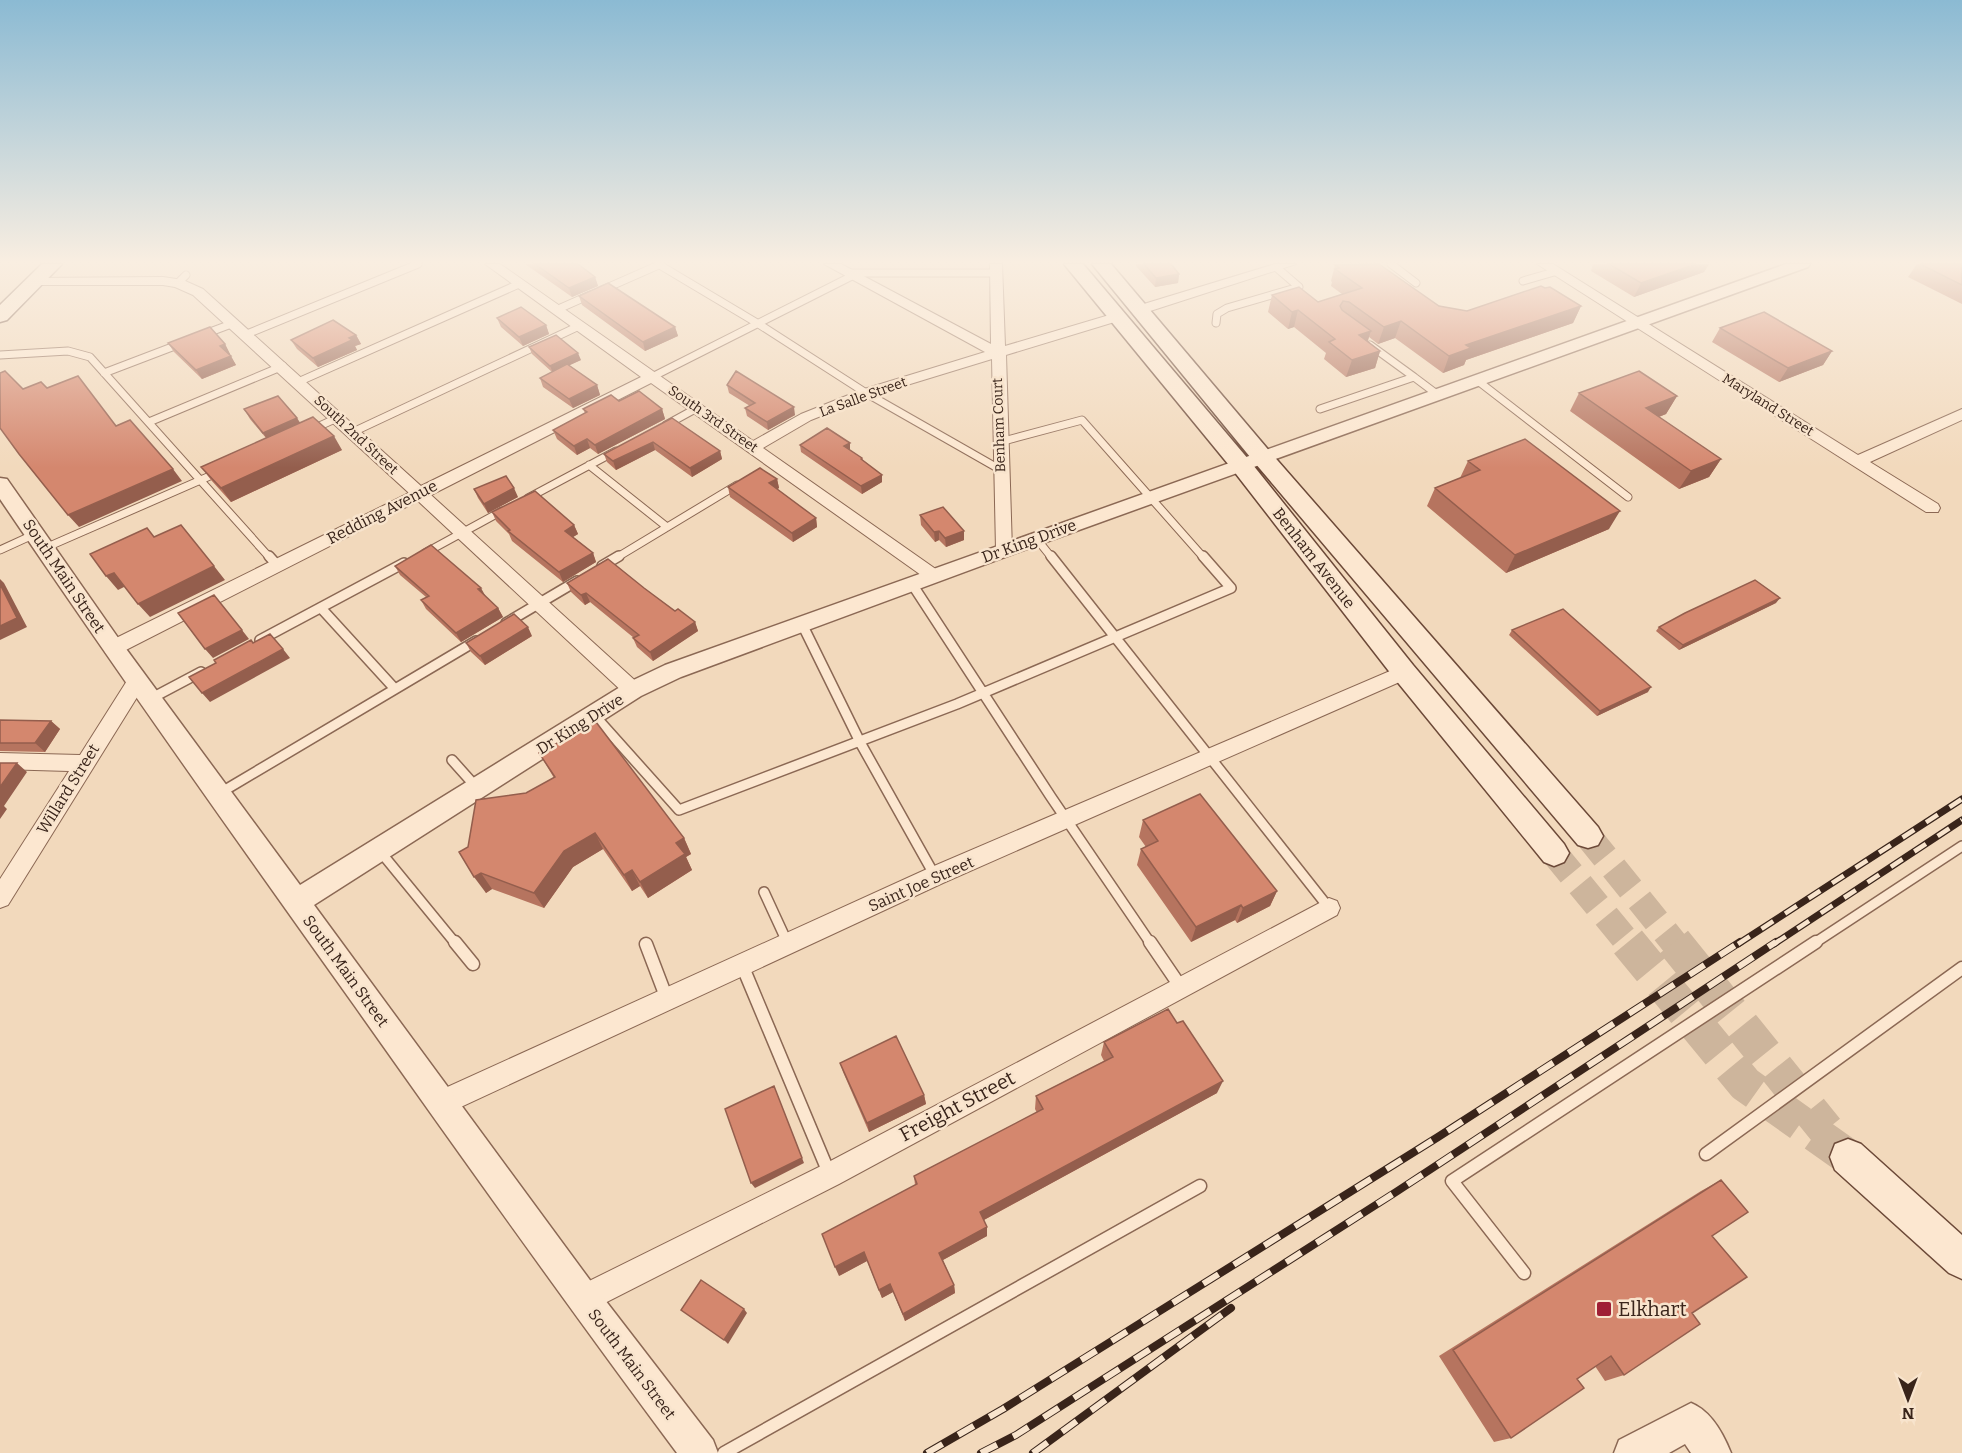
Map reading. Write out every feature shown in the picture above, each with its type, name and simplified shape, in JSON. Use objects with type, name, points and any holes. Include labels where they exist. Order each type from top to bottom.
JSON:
[{"type":"main road","name":"Benham Avenue","points":[[1130,332],[1252,462],[1588,836]]},
{"type":"main road","name":"Benham Avenue","points":[[1155,332],[1404,672],[1554,854]]},
{"type":"main road","points":[[1848,1157],[1962,1260]]},
{"type":"street","name":"South 2nd Street","points":[[244,332],[633,690]]},
{"type":"street","name":"South 3rd Street","points":[[587,332],[753,447],[768,466],[934,576]]},
{"type":"street","points":[[957,332],[997,353]]},
{"type":"street","name":"Benham Court","points":[[997,332],[1004,550]]},
{"type":"street","name":"La Salle Street","points":[[753,447],[806,417],[866,393],[1067,332]]},
{"type":"street","name":"Dr King Drive","points":[[296,902],[633,690],[673,671],[1036,538],[1616,332]]},
{"type":"street","name":"Maryland Street","points":[[1650,332],[1932,508]]},
{"type":"street","name":"Redding Avenue","points":[[113,648],[651,376]]},
{"type":"street","points":[[1857,461],[1962,414]]},
{"type":"street","name":"South Main Street","points":[[0,484],[218,795],[583,1299],[700,1453]]},
{"type":"street","name":"Saint Joe Street","points":[[441,1103],[935,876],[1404,672]]},
{"type":"street","name":"Willard Street","points":[[0,898],[84,763],[143,690]]},
{"type":"street","points":[[0,761],[84,763]]},
{"type":"street","name":"Freight Street","points":[[583,1299],[830,1175],[1329,908]]},
{"type":"street","points":[[1632,1453],[1691,1421],[1713,1453]]},
{"type":"lane","points":[[196,337],[210,332]]},
{"type":"lane","points":[[247,334],[252,332]]},
{"type":"lane","points":[[298,382],[411,332]]},
{"type":"lane","points":[[353,432],[567,332]]},
{"type":"lane","points":[[651,376],[739,332]]},
{"type":"lane","points":[[771,332],[866,393],[1001,470]]},
{"type":"lane","points":[[1360,337],[1438,395]]},
{"type":"lane","points":[[104,373],[186,341]]},
{"type":"lane","points":[[0,355],[68,351],[90,357],[199,481],[277,565]]},
{"type":"lane","points":[[149,422],[283,366]]},
{"type":"lane","points":[[1320,409],[1414,377]]},
{"type":"lane","points":[[1478,381],[1628,497]]},
{"type":"lane","points":[[663,426],[697,408]]},
{"type":"lane","points":[[300,435],[337,418]]},
{"type":"lane","points":[[594,715],[679,810],[861,744],[1118,639],[1231,588],[1082,420],[1000,442]]},
{"type":"lane","points":[[519,503],[621,449]]},
{"type":"lane","points":[[589,465],[667,527]]},
{"type":"lane","points":[[0,550],[40,541],[229,468]]},
{"type":"lane","points":[[596,569],[743,482]]},
{"type":"lane","points":[[251,645],[509,508]]},
{"type":"lane","points":[[1036,538],[1212,757],[1329,908]]},
{"type":"lane","points":[[498,628],[586,575]]},
{"type":"lane","points":[[912,584],[1180,986]]},
{"type":"lane","points":[[321,608],[395,689]]},
{"type":"lane","points":[[802,624],[861,744],[935,876]]},
{"type":"lane","points":[[218,795],[488,634]]},
{"type":"lane","points":[[143,690],[212,666]]},
{"type":"lane","points":[[452,760],[477,788]]},
{"type":"lane","points":[[1524,1273],[1452,1181],[1962,846]]},
{"type":"lane","points":[[379,850],[473,964]]},
{"type":"lane","points":[[764,892],[788,944]]},
{"type":"lane","points":[[646,944],[667,999]]},
{"type":"lane","points":[[742,965],[830,1175]]},
{"type":"lane","points":[[1706,1154],[1962,968]]},
{"type":"lane","points":[[724,1453],[1200,1186]]},
{"type":"building","points":[[197,332],[214,332],[225,344],[220,346],[231,356],[196,370],[168,343]]},
{"type":"building","points":[[308,332],[351,332],[356,335],[349,338],[352,340],[313,358],[291,340]]},
{"type":"building","points":[[513,332],[531,332],[519,337]]},
{"type":"building","points":[[629,332],[665,332],[643,342]]},
{"type":"building","points":[[1326,332],[1369,332],[1359,335],[1380,351],[1352,360],[1329,342],[1335,339]]},
{"type":"building","points":[[1416,332],[1505,332],[1466,345],[1471,348],[1449,356]]},
{"type":"building","points":[[1726,332],[1799,332],[1832,351],[1788,368]]},
{"type":"building","points":[[556,335],[578,353],[550,366],[529,347]]},
{"type":"building","points":[[567,364],[597,385],[569,399],[540,378]]},
{"type":"building","points":[[5,371],[23,389],[41,382],[47,388],[78,376],[116,426],[130,420],[173,469],[68,515],[0,428],[0,373]]},
{"type":"building","points":[[736,371],[794,407],[767,422],[745,408],[755,403],[727,385]]},
{"type":"building","points":[[1639,371],[1677,396],[1646,408],[1721,459],[1691,471],[1579,393]]},
{"type":"building","points":[[639,391],[662,409],[595,445],[587,439],[574,446],[553,430],[587,412],[583,409],[611,395],[619,401]]},
{"type":"building","points":[[278,396],[297,418],[263,433],[244,409]]},
{"type":"building","points":[[313,417],[334,436],[221,488],[201,467]]},
{"type":"building","points":[[672,418],[720,451],[690,468],[653,442],[613,461],[604,454]]},
{"type":"building","points":[[827,428],[850,443],[844,446],[882,475],[861,486],[800,445]]},
{"type":"building","points":[[1525,439],[1620,511],[1515,555],[1435,488],[1480,470],[1468,461]]},
{"type":"building","points":[[760,468],[777,479],[769,483],[816,518],[792,533],[728,487]]},
{"type":"building","points":[[506,476],[514,488],[484,504],[474,489]]},
{"type":"building","points":[[535,491],[574,525],[565,531],[593,553],[559,572],[508,531],[510,530],[492,512]]},
{"type":"building","points":[[943,507],[964,531],[945,538],[939,531],[934,532],[920,515]]},
{"type":"building","points":[[181,525],[214,566],[138,604],[114,573],[106,576],[90,554],[147,528],[154,537]]},
{"type":"building","points":[[431,545],[481,588],[478,589],[498,608],[456,633],[421,600],[429,596],[395,566]]},
{"type":"building","points":[[608,559],[675,611],[678,609],[695,622],[650,652],[633,638],[639,635],[586,593],[581,595],[567,583]]},
{"type":"building","points":[[1755,580],[1780,598],[1683,645],[1659,627],[1685,613]]},
{"type":"building","points":[[0,584],[17,618],[0,626]]},
{"type":"building","points":[[214,595],[242,630],[205,649],[178,613]]},
{"type":"building","points":[[1563,609],[1651,687],[1600,711],[1512,630]]},
{"type":"building","points":[[514,614],[528,627],[480,656],[466,643]]},
{"type":"building","points":[[270,634],[283,649],[202,693],[189,677],[216,663],[214,660],[251,640],[253,643]]},
{"type":"building","points":[[0,720],[51,721],[35,743],[0,743]]},
{"type":"building","points":[[596,722],[684,838],[676,843],[685,854],[640,882],[632,870],[624,875],[595,833],[564,851],[534,893],[481,873],[474,877],[459,852],[468,847],[476,800],[526,793],[555,777],[539,753]]},
{"type":"building","points":[[0,763],[17,763],[0,787]]},
{"type":"building","points":[[1200,794],[1277,891],[1243,908],[1241,905],[1196,927],[1141,849],[1158,841],[1143,820]]},
{"type":"building","points":[[1168,1009],[1177,1023],[1183,1021],[1223,1081],[980,1212],[987,1227],[939,1253],[954,1285],[903,1314],[890,1284],[879,1290],[864,1252],[835,1267],[822,1234],[917,1184],[914,1176],[1043,1109],[1036,1096],[1113,1057],[1104,1042]]},
{"type":"building","points":[[896,1036],[924,1095],[867,1123],[840,1063]]},
{"type":"building","points":[[774,1086],[802,1158],[751,1183],[725,1109]]},
{"type":"building","points":[[1721,1180],[1748,1212],[1712,1236],[1747,1277],[1692,1313],[1700,1324],[1624,1375],[1611,1356],[1577,1379],[1584,1388],[1511,1438],[1453,1350]]},
{"type":"building","points":[[701,1280],[744,1309],[724,1340],[681,1310]]},
{"type":"tunnel","points":[[1588,836],[1675,944]]},
{"type":"tunnel","points":[[1554,853],[1629,944]]},
{"type":"tunnel","points":[[1628,942],[1745,1084],[1848,1157]]},
{"type":"tunnel","points":[[1674,942],[1826,1130]]},
{"type":"railway","points":[[1738,944],[1962,799]]},
{"type":"railway","points":[[1774,944],[1962,820]]},
{"type":"railway","points":[[927,1453],[1003,1409],[1438,1137],[1740,942]]},
{"type":"railway","points":[[981,1453],[1016,1435],[1396,1192],[1776,942]]},
{"type":"railway","points":[[1033,1453],[1231,1308]]},
{"type":"place","name":"Elkhart","points":[[1604,1309]]}]
